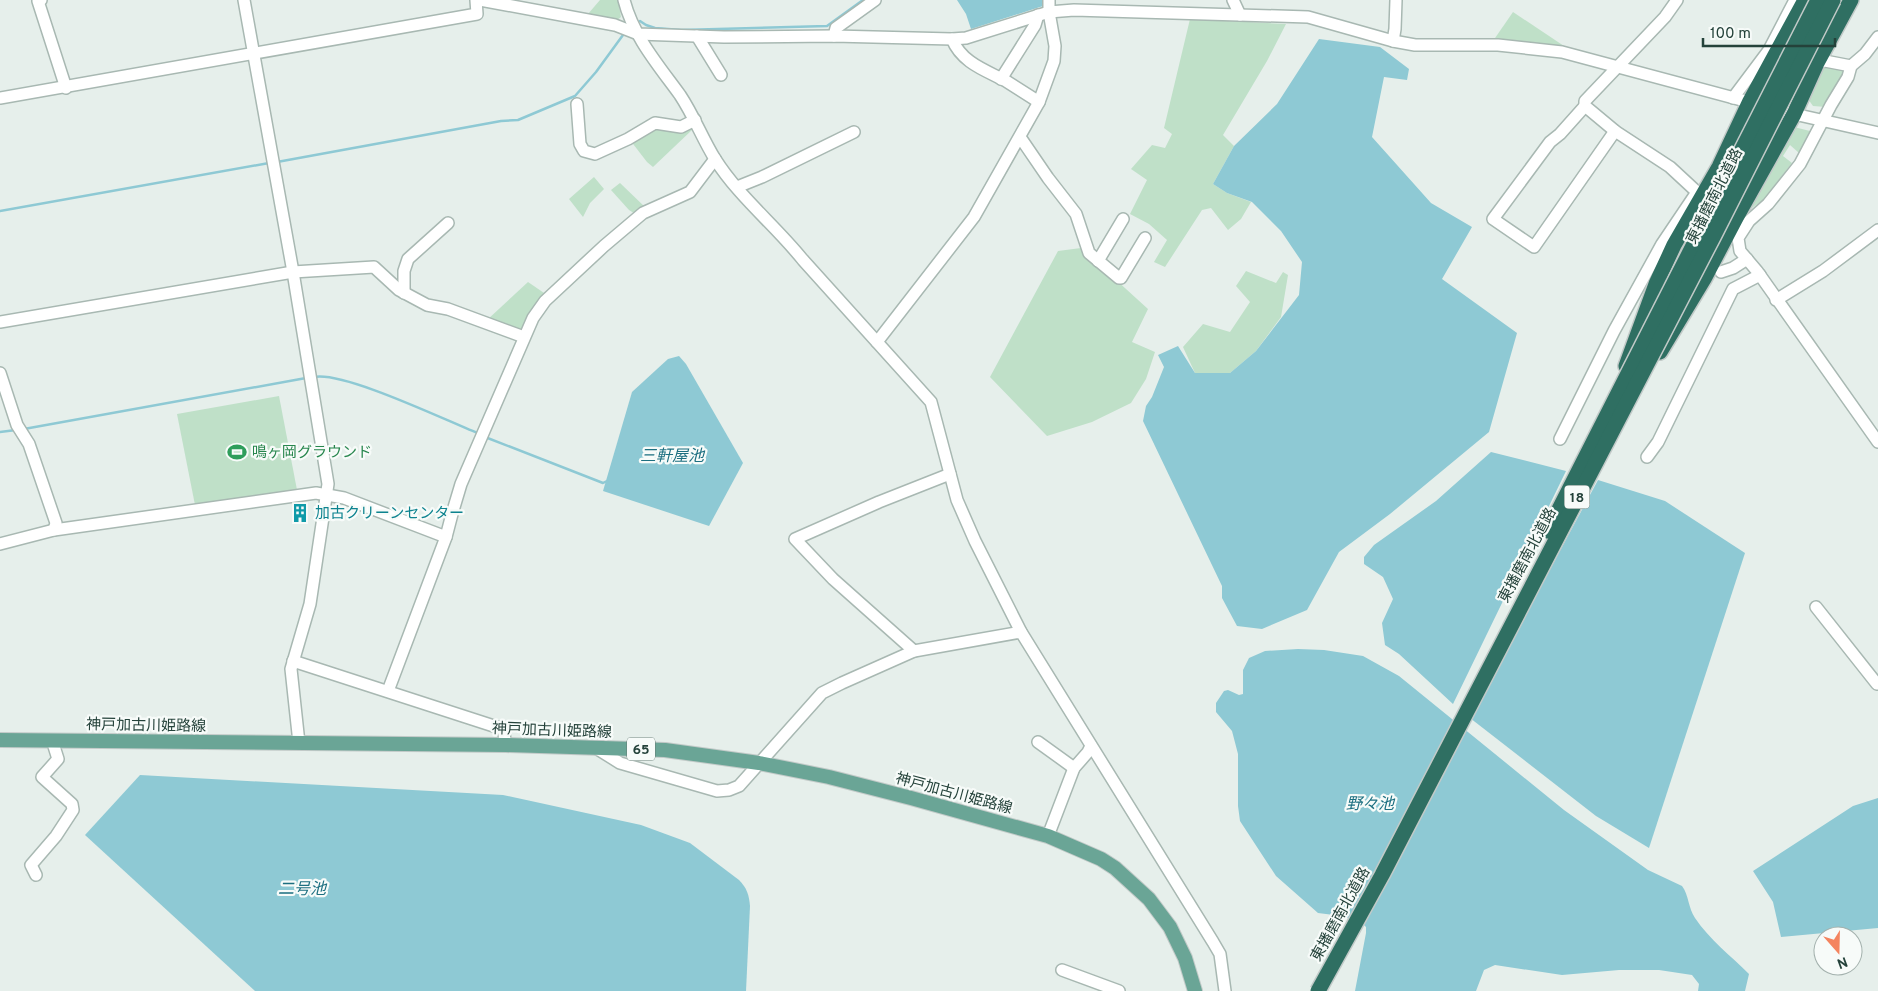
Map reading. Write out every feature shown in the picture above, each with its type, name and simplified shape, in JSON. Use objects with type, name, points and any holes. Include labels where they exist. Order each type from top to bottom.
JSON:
[{"type":"highway","name":"18","points":[[1617,408],[1646,311],[1674,245],[1719,167],[1750,101],[1805,0]]},
{"type":"highway","name":"東播磨南北道路","points":[[1318,991],[1378,882],[1617,408],[1818,0]]},
{"type":"highway","name":"東播磨南北道路","points":[[1307,991],[1374,871],[1833,0]]},
{"type":"highway","name":"18","points":[[1617,408],[1678,323],[1794,114],[1817,63],[1851,0]]},
{"type":"main road","name":"神戸加古川姫路線","points":[[0,740],[506,745],[665,750],[829,777],[1048,836],[1115,868],[1149,900],[1170,927],[1185,958],[1195,991]]},
{"type":"street","points":[[41,0],[38,1],[66,88]]},
{"type":"street","points":[[244,0],[293,272],[328,484],[310,604],[291,669],[299,742]]},
{"type":"street","points":[[0,98],[66,88],[477,14],[476,0]]},
{"type":"street","points":[[480,0],[615,25],[638,34],[697,36],[834,36],[952,39],[966,38],[1043,14],[1090,10],[1308,17],[1392,41],[1415,45],[1507,46],[1562,52],[1794,114],[1878,133]]},
{"type":"street","points":[[624,0],[627,12],[638,34],[695,120],[715,159],[772,227],[788,241],[931,402],[950,474],[965,520],[1021,632],[1220,954],[1225,991]]},
{"type":"street","points":[[834,36],[836,28],[875,0]]},
{"type":"street","points":[[1001,79],[1043,14],[1049,0]]},
{"type":"street","points":[[1233,0],[1240,15]]},
{"type":"street","points":[[1392,41],[1395,29],[1396,0]]},
{"type":"street","points":[[1614,131],[1534,246],[1493,219],[1550,142],[1560,134],[1585,106],[1585,100],[1665,17],[1677,0]]},
{"type":"street","points":[[1733,98],[1769,50],[1795,0]]},
{"type":"street","points":[[877,342],[974,217],[1039,102],[1054,61],[1055,46],[1043,14]]},
{"type":"street","points":[[697,36],[721,75]]},
{"type":"street","points":[[1878,37],[1865,54],[1851,66],[1848,77],[1830,105],[1800,164],[1768,204],[1749,221],[1738,238],[1740,251],[1760,275],[1878,442]]},
{"type":"street","points":[[952,39],[961,54],[977,67],[1039,102]]},
{"type":"street","points":[[1817,63],[1825,60],[1851,66]]},
{"type":"street","points":[[577,104],[580,144],[584,151],[595,154],[628,139],[655,123],[681,127],[695,120]]},
{"type":"street","points":[[1560,439],[1614,331],[1652,262],[1697,192],[1670,167],[1614,131],[1585,106]]},
{"type":"street","points":[[737,187],[762,177],[854,132]]},
{"type":"street","points":[[1020,137],[1076,214],[1087,249],[1098,261],[1119,278],[1121,278],[1145,238]]},
{"type":"street","points":[[388,691],[446,537],[461,484],[524,337],[544,301],[644,213],[690,192],[715,159]]},
{"type":"street","points":[[1098,261],[1123,219]]},
{"type":"street","points":[[404,293],[404,270],[408,260],[448,223]]},
{"type":"street","points":[[1776,300],[1824,271],[1878,230]]},
{"type":"street","points":[[1722,272],[1733,268],[1746,259]]},
{"type":"street","points":[[0,322],[293,272],[374,267],[404,293],[427,305],[448,308],[524,337]]},
{"type":"street","points":[[1654,453],[1733,289],[1760,275]]},
{"type":"street","points":[[0,373],[17,425],[29,444],[56,523],[54,530]]},
{"type":"street","points":[[914,651],[833,579],[795,539],[879,502],[950,474]]},
{"type":"street","points":[[0,544],[54,530],[306,494],[327,494],[344,498],[446,537]]},
{"type":"street","points":[[1816,607],[1878,683]]},
{"type":"street","points":[[596,748],[620,763],[717,791],[729,790],[739,786],[822,693],[878,665],[914,651],[1021,632]]},
{"type":"street","points":[[293,661],[504,729],[506,745]]},
{"type":"street","points":[[36,875],[31,865],[56,836],[73,810],[72,804],[42,777],[58,759],[52,740]]},
{"type":"street","points":[[1038,742],[1074,768]]},
{"type":"street","points":[[1048,836],[1074,768],[1091,746]]},
{"type":"street","points":[[1062,970],[1119,991]]},
{"type":"green space","points":[[600,0],[618,0],[621,17],[616,21],[587,16]]},
{"type":"green space","points":[[1513,12],[1564,46],[1563,49],[1493,41]]},
{"type":"green space","points":[[1190,19],[1286,24],[1267,61],[1223,135],[1234,146],[1213,184],[1227,193],[1251,202],[1241,219],[1228,230],[1211,208],[1202,210],[1165,267],[1154,262],[1167,240],[1149,224],[1130,214],[1147,180],[1131,169],[1152,145],[1165,148],[1172,134],[1164,128]]},
{"type":"green space","points":[[1825,65],[1846,69],[1826,107],[1813,106],[1808,99],[1822,67]]},
{"type":"green space","points":[[651,126],[688,126],[693,129],[653,167],[630,140]]},
{"type":"green space","points":[[1794,127],[1810,131],[1799,153],[1790,145],[1783,156],[1792,163],[1763,200],[1745,213]]},
{"type":"green space","points":[[594,177],[604,189],[590,203],[583,217],[569,199]]},
{"type":"green space","points":[[620,183],[647,209],[637,215],[629,210],[611,190]]},
{"type":"green space","points":[[1081,248],[1148,309],[1132,342],[1155,352],[1146,379],[1131,403],[1092,422],[1047,436],[990,377],[1058,251]]},
{"type":"green space","points":[[1246,271],[1276,283],[1283,272],[1288,275],[1281,317],[1256,351],[1230,373],[1195,373],[1183,347],[1203,324],[1230,332],[1250,302],[1236,286]]},
{"type":"green space","points":[[528,282],[547,295],[522,333],[487,320]]},
{"type":"green space","name":"鳴ヶ岡グラウンド","points":[[279,396],[297,490],[195,505],[177,414]]},
{"type":"water","points":[[957,0],[1042,0],[1043,6],[971,29],[966,14]]},
{"type":"water","points":[[1319,39],[1380,47],[1409,69],[1407,80],[1384,77],[1372,137],[1431,203],[1472,227],[1442,279],[1517,333],[1489,432],[1390,514],[1339,552],[1307,610],[1262,629],[1237,626],[1222,598],[1222,586],[1143,421],[1146,406],[1152,397],[1164,367],[1158,355],[1178,346],[1195,373],[1230,373],[1256,351],[1299,295],[1302,262],[1281,231],[1252,202],[1227,193],[1213,184],[1234,146],[1277,104]]},
{"type":"water","name":"三軒屋池","points":[[679,356],[686,364],[743,463],[709,526],[603,491],[632,392],[668,359]]},
{"type":"water","points":[[1491,452],[1566,471],[1453,704],[1399,654],[1385,645],[1382,623],[1393,599],[1383,577],[1364,564],[1364,557],[1374,545],[1436,501]]},
{"type":"water","points":[[1598,480],[1665,501],[1745,553],[1649,848],[1596,816],[1470,718]]},
{"type":"water","name":"野々池","points":[[1324,650],[1363,656],[1399,676],[1564,810],[1648,870],[1682,886],[1691,910],[1701,926],[1749,974],[1745,991],[1698,991],[1699,984],[1692,975],[1659,970],[1619,970],[1562,975],[1495,965],[1484,970],[1476,991],[1355,991],[1366,927],[1342,916],[1318,913],[1276,876],[1240,821],[1238,806],[1238,754],[1232,731],[1216,712],[1216,703],[1224,691],[1228,690],[1239,695],[1243,694],[1243,670],[1249,658],[1265,651]]},
{"type":"water","name":"二号池","points":[[140,775],[503,795],[641,825],[690,843],[739,880],[746,889],[750,906],[746,991],[255,991],[85,835]]},
{"type":"water","points":[[1878,798],[1878,928],[1863,929],[1863,926],[1813,926],[1813,934],[1781,937],[1773,902],[1753,871],[1853,806]]},
{"type":"waterway","points":[[640,21],[655,28],[681,30],[827,26],[863,0]]},
{"type":"waterway","points":[[277,162],[501,121],[518,120],[575,96],[596,72],[623,35]]},
{"type":"waterway","points":[[0,211],[269,163]]},
{"type":"waterway","points":[[314,377],[328,377],[371,389],[480,434]]},
{"type":"waterway","points":[[24,429],[306,378]]},
{"type":"waterway","points":[[0,432],[16,430]]},
{"type":"waterway","points":[[485,437],[603,483],[607,481]]},
{"type":"place","name":"鳴ヶ岡グラウンド","points":[[237,452]]},
{"type":"place","name":"加古クリーンセンター","points":[[300,513]]}]
